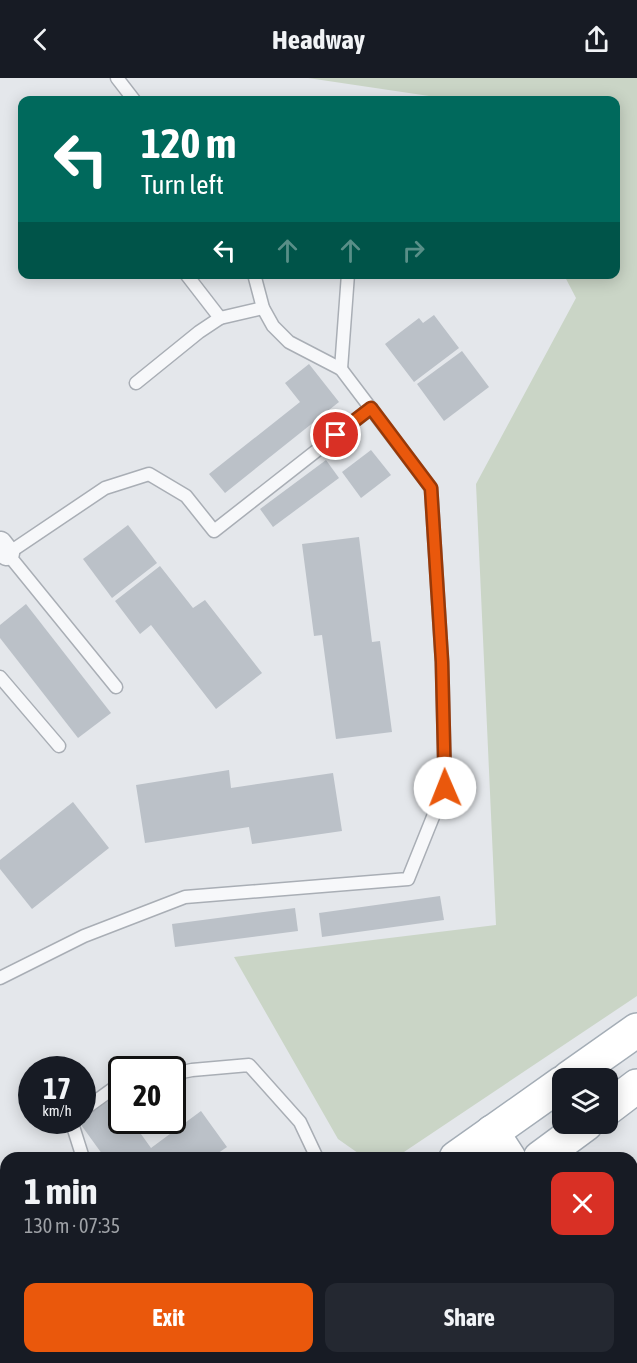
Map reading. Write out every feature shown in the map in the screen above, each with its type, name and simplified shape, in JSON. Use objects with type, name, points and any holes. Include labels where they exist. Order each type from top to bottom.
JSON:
[{"type":"main road","points":[[583,1068],[637,1030]]},
{"type":"main road","points":[[618,1100],[637,1086]]},
{"type":"main road","points":[[477,1152],[501,1145],[552,1093]]},
{"type":"main road","points":[[548,1152],[572,1134]]},
{"type":"lane","points":[[117,78],[131,96]]},
{"type":"lane","points":[[190,279],[220,318]]},
{"type":"lane","points":[[0,978],[84,936],[185,897],[408,879],[445,788],[442,662],[431,488],[341,369],[289,342],[273,326],[263,308],[255,279]]},
{"type":"lane","points":[[341,369],[348,279]]},
{"type":"lane","points":[[136,383],[220,318],[263,308]]},
{"type":"lane","points":[[116,687],[2,552],[105,488],[150,474],[186,496],[214,531],[371,408]]},
{"type":"lane","points":[[0,677],[58,746]]},
{"type":"lane","points":[[186,1071],[249,1065],[300,1122],[315,1152]]},
{"type":"lane","points":[[75,1134],[81,1152]]},
{"type":"green space","points":[[308,78],[637,78],[637,996],[404,1152],[356,1152],[338,1139],[234,957],[496,925],[476,484],[576,298],[566,279],[620,279],[620,96],[429,96]]},
{"type":"building","points":[[434,315],[459,348],[414,382],[385,344],[419,318],[423,323]]},
{"type":"building","points":[[462,351],[489,387],[444,421],[417,384]]},
{"type":"building","points":[[309,364],[339,402],[225,493],[209,474],[300,402],[285,383]]},
{"type":"building","points":[[371,450],[391,475],[361,498],[342,472]]},
{"type":"building","points":[[326,460],[339,478],[273,527],[260,509]]},
{"type":"building","points":[[128,525],[157,563],[112,598],[83,559]]},
{"type":"building","points":[[359,537],[372,642],[380,641],[392,732],[336,739],[322,635],[314,636],[302,544]]},
{"type":"building","points":[[160,566],[193,608],[205,600],[262,673],[216,709],[151,625],[140,634],[115,601]]},
{"type":"building","points":[[26,604],[111,713],[78,738],[0,638],[0,625]]},
{"type":"building","points":[[229,770],[231,788],[333,773],[342,831],[252,844],[249,827],[145,843],[136,785]]},
{"type":"building","points":[[73,802],[109,848],[32,909],[0,869],[0,860]]},
{"type":"building","points":[[440,896],[444,920],[322,937],[319,913]]},
{"type":"building","points":[[295,908],[298,931],[175,947],[172,924]]},
{"type":"building","points":[[108,1101],[108,1134],[141,1134],[151,1148],[170,1134],[186,1134],[186,1122],[201,1111],[227,1147],[220,1152],[101,1152],[88,1134],[96,1134],[96,1110]]},
{"type":"route","points":[[336,435],[371,408],[431,488],[442,662],[445,788]]}]
